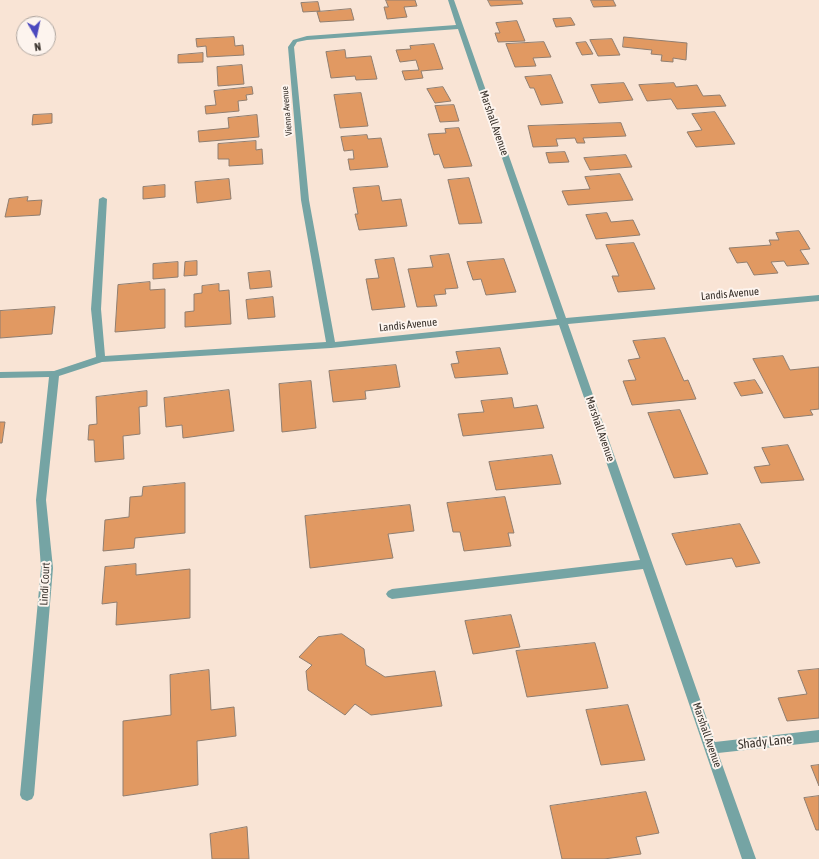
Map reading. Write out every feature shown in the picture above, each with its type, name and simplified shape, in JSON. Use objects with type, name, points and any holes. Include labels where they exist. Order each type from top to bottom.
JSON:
[{"type":"street","name":"Marshall Avenue","points":[[451,0],[750,859]]},
{"type":"street","name":"Vienna Avenue","points":[[331,345],[305,200],[291,47],[295,40],[307,38],[460,27]]},
{"type":"street","points":[[101,359],[96,309],[103,200]]},
{"type":"street","name":"Landis Avenue","points":[[0,375],[54,374],[101,359],[331,345],[562,321],[819,298]]},
{"type":"street","name":"Lindi Court","points":[[26,795],[47,568],[41,500],[54,374]]},
{"type":"street","points":[[392,594],[647,564]]},
{"type":"street","name":"Shady Lane","points":[[711,748],[819,736]]},
{"type":"building","points":[[386,0],[415,0],[417,6],[404,7],[407,17],[387,19],[384,7],[388,7]]},
{"type":"building","points":[[488,0],[521,0],[523,4],[491,6]]},
{"type":"building","points":[[591,0],[613,0],[616,6],[594,7]]},
{"type":"building","points":[[318,2],[320,11],[303,12],[301,3]]},
{"type":"building","points":[[351,9],[354,20],[320,22],[317,12]]},
{"type":"building","points":[[571,18],[575,25],[556,27],[553,19]]},
{"type":"building","points":[[517,21],[525,41],[498,42],[495,33],[500,33],[496,23]]},
{"type":"building","points":[[234,37],[235,46],[243,45],[244,55],[207,57],[206,46],[197,47],[196,39]]},
{"type":"building","points":[[624,37],[687,43],[686,60],[673,58],[673,62],[661,61],[662,55],[651,54],[652,50],[623,47]]},
{"type":"building","points":[[612,39],[620,55],[598,56],[590,40]]},
{"type":"building","points":[[544,42],[551,57],[533,58],[536,66],[515,67],[506,44]]},
{"type":"building","points":[[586,42],[593,54],[582,55],[576,43]]},
{"type":"building","points":[[434,44],[443,69],[421,71],[423,78],[405,80],[402,71],[419,70],[416,60],[400,62],[396,50],[411,49],[410,46]]},
{"type":"building","points":[[345,50],[346,58],[371,56],[377,79],[356,80],[355,76],[331,78],[326,52]]},
{"type":"building","points":[[203,53],[203,62],[178,63],[178,55]]},
{"type":"building","points":[[242,65],[244,84],[218,86],[217,67]]},
{"type":"building","points":[[551,75],[563,103],[541,105],[534,88],[530,88],[525,77]]},
{"type":"building","points":[[624,83],[633,100],[599,103],[591,85]]},
{"type":"building","points":[[674,83],[676,87],[697,85],[703,96],[720,95],[726,106],[677,109],[671,99],[647,101],[639,85]]},
{"type":"building","points":[[252,87],[253,94],[246,95],[247,100],[238,101],[239,111],[206,114],[205,106],[216,105],[214,91]]},
{"type":"building","points":[[443,87],[451,101],[435,103],[427,89]]},
{"type":"building","points":[[361,93],[368,126],[340,128],[334,95]]},
{"type":"building","points":[[454,105],[459,121],[440,122],[435,106]]},
{"type":"building","points":[[715,112],[735,144],[696,147],[687,132],[702,130],[692,114]]},
{"type":"building","points":[[52,114],[52,123],[32,125],[33,115]]},
{"type":"building","points":[[257,115],[259,137],[199,142],[198,131],[229,128],[228,118]]},
{"type":"building","points":[[621,123],[626,136],[583,138],[585,143],[577,143],[575,138],[556,139],[558,146],[533,147],[528,126]]},
{"type":"building","points":[[459,128],[472,166],[444,168],[439,154],[434,155],[428,134],[446,133],[445,129]]},
{"type":"building","points":[[367,135],[368,139],[381,138],[388,167],[350,170],[348,159],[354,159],[353,150],[344,151],[341,137]]},
{"type":"building","points":[[256,141],[256,150],[262,149],[263,164],[229,166],[229,159],[218,159],[218,144]]},
{"type":"building","points":[[565,152],[569,162],[549,163],[546,153]]},
{"type":"building","points":[[626,155],[632,167],[590,170],[584,158]]},
{"type":"building","points":[[620,174],[633,200],[568,205],[562,191],[590,189],[585,177]]},
{"type":"building","points":[[469,178],[482,223],[459,224],[448,180]]},
{"type":"building","points":[[229,179],[231,199],[197,203],[195,182]]},
{"type":"building","points":[[165,185],[165,197],[143,199],[143,187]]},
{"type":"building","points":[[379,186],[382,201],[401,199],[407,226],[359,230],[355,214],[358,214],[353,188]]},
{"type":"building","points":[[28,197],[27,201],[42,200],[40,215],[5,217],[9,199]]},
{"type":"building","points":[[607,213],[611,222],[633,220],[640,235],[596,239],[586,215]]},
{"type":"building","points":[[799,231],[810,249],[800,250],[809,264],[787,266],[784,261],[771,262],[778,273],[754,275],[747,262],[737,263],[729,248],[771,245],[769,240],[779,240],[776,233]]},
{"type":"building","points":[[634,243],[655,289],[618,292],[612,276],[619,276],[606,245]]},
{"type":"building","points":[[449,254],[458,288],[445,289],[446,294],[434,295],[437,306],[417,307],[408,269],[433,267],[430,256]]},
{"type":"building","points":[[394,258],[405,307],[372,310],[366,279],[379,278],[375,260]]},
{"type":"building","points":[[504,259],[516,292],[486,295],[481,279],[473,280],[467,262]]},
{"type":"building","points":[[197,261],[197,275],[184,276],[185,262]]},
{"type":"building","points":[[178,262],[178,277],[153,279],[153,264]]},
{"type":"building","points":[[270,271],[272,287],[250,289],[248,273]]},
{"type":"building","points":[[150,282],[150,290],[165,289],[165,328],[115,332],[118,285]]},
{"type":"building","points":[[219,284],[219,291],[229,290],[231,324],[185,327],[185,312],[194,311],[194,294],[202,293],[202,286]]},
{"type":"building","points":[[273,297],[275,317],[248,319],[246,300]]},
{"type":"building","points":[[55,307],[52,334],[0,338],[0,311]]},
{"type":"building","points":[[665,338],[684,381],[688,380],[696,399],[632,405],[623,381],[636,380],[628,360],[640,358],[633,341]]},
{"type":"building","points":[[500,348],[508,374],[455,378],[451,364],[459,363],[456,352]]},
{"type":"building","points":[[783,356],[790,370],[819,367],[819,409],[810,410],[813,415],[784,418],[753,359]]},
{"type":"building","points":[[396,365],[400,387],[365,391],[366,399],[333,402],[329,371]]},
{"type":"building","points":[[755,380],[763,393],[741,396],[734,383]]},
{"type":"building","points":[[311,381],[316,428],[282,432],[279,384]]},
{"type":"building","points":[[229,390],[234,431],[183,438],[182,425],[166,427],[164,398]]},
{"type":"building","points":[[147,391],[147,406],[139,407],[140,434],[123,436],[124,459],[95,462],[94,440],[88,440],[89,425],[97,424],[96,397]]},
{"type":"building","points":[[512,398],[514,408],[537,405],[544,428],[463,436],[458,414],[484,412],[481,401]]},
{"type":"building","points":[[680,410],[708,474],[674,478],[648,413]]},
{"type":"building","points":[[0,422],[5,422],[2,443],[0,443]]},
{"type":"building","points":[[788,445],[804,480],[761,483],[754,467],[770,465],[762,448]]},
{"type":"building","points":[[552,455],[561,484],[496,490],[489,462]]},
{"type":"building","points":[[185,483],[185,533],[135,538],[134,548],[103,551],[105,520],[129,517],[130,497],[142,496],[143,487]]},
{"type":"building","points":[[505,497],[514,533],[508,533],[511,546],[464,551],[460,532],[453,532],[447,503]]},
{"type":"building","points":[[410,505],[414,531],[388,534],[393,558],[310,568],[305,516]]},
{"type":"building","points":[[740,524],[760,563],[736,567],[732,558],[686,565],[672,534]]},
{"type":"building","points":[[136,564],[136,575],[190,569],[190,618],[116,625],[117,602],[102,604],[105,567]]},
{"type":"building","points":[[511,615],[520,647],[473,654],[465,621]]},
{"type":"building","points":[[342,634],[364,649],[366,665],[385,677],[435,671],[442,706],[371,715],[355,704],[345,715],[308,690],[306,671],[312,665],[299,657],[318,637]]},
{"type":"building","points":[[595,643],[608,688],[527,697],[516,651]]},
{"type":"building","points":[[819,669],[819,718],[787,721],[778,698],[807,694],[798,671]]},
{"type":"building","points":[[209,670],[211,710],[234,707],[236,736],[197,741],[198,785],[123,796],[123,721],[171,715],[170,675]]},
{"type":"building","points":[[628,705],[645,760],[601,765],[586,710]]},
{"type":"building","points":[[819,765],[819,786],[811,766]]},
{"type":"building","points":[[646,792],[659,833],[636,837],[641,854],[604,859],[562,859],[550,806]]},
{"type":"building","points":[[819,796],[819,830],[816,830],[804,798]]},
{"type":"building","points":[[247,827],[249,859],[212,859],[210,834]]}]
